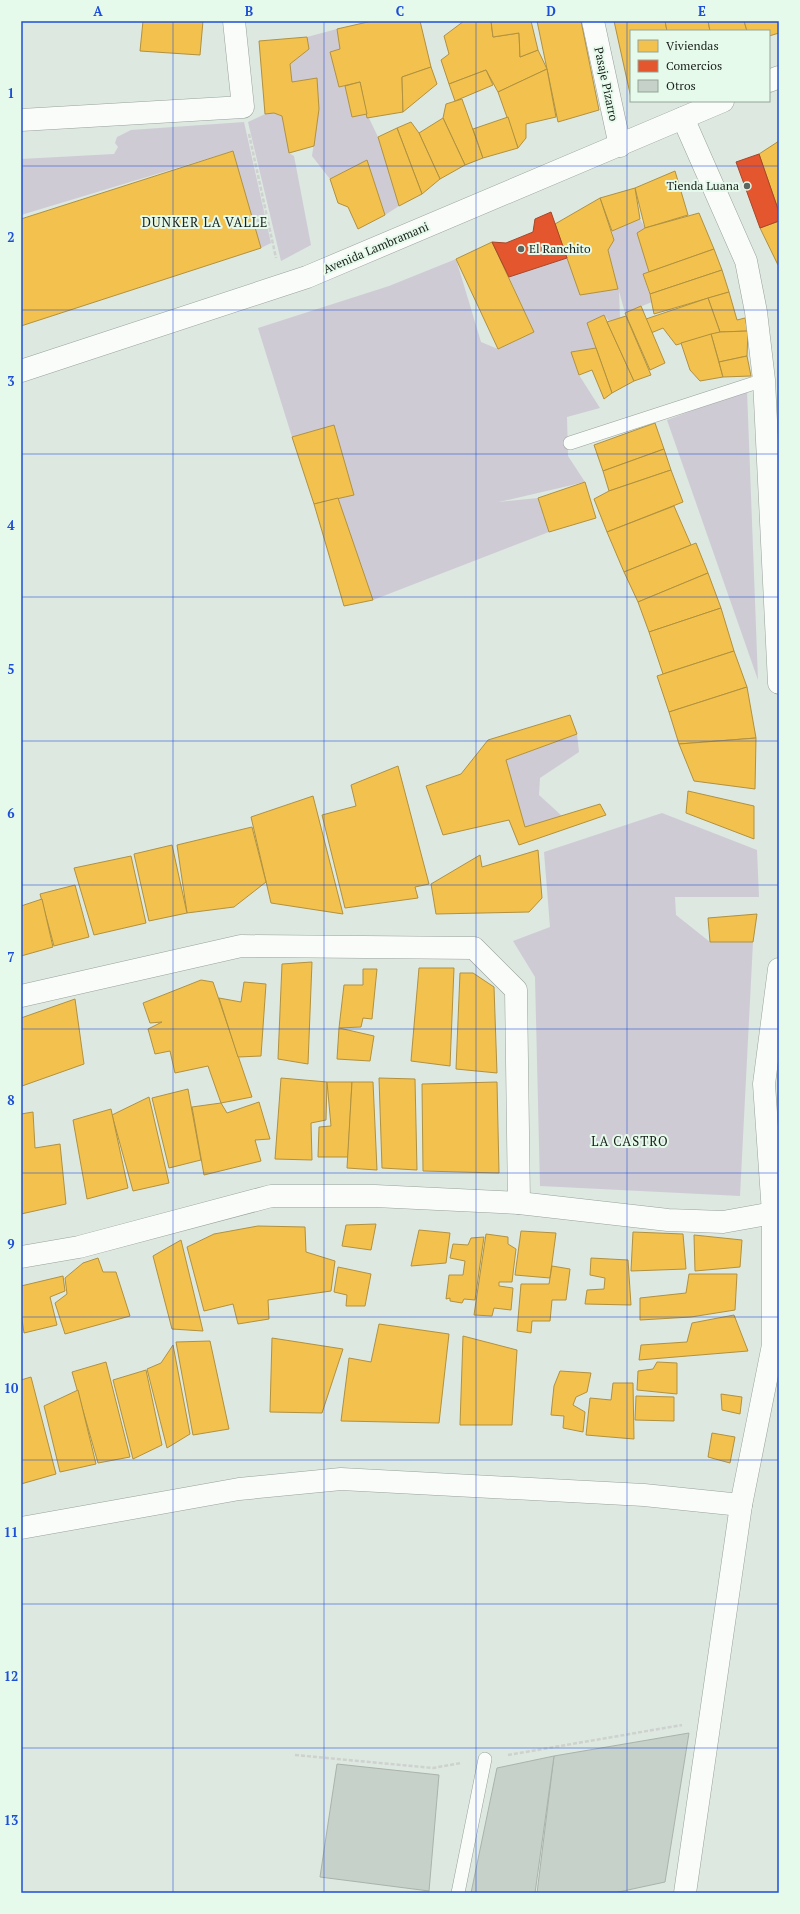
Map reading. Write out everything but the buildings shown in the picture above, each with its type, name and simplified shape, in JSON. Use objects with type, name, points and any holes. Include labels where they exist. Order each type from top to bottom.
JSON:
[{"type":"street","points":[[21,120],[243,107],[234,21]]},
{"type":"street","name":"Pasaje Pizarro","points":[[592,21],[620,146]]},
{"type":"street","name":"Avenida Lambramani","points":[[21,371],[282,286],[620,146],[721,102]]},
{"type":"street","points":[[683,118],[746,261],[756,312],[764,380],[779,683]]},
{"type":"street","points":[[21,996],[241,946],[474,948],[516,990],[520,1203]]},
{"type":"street","points":[[685,1893],[742,1505],[773,1345],[773,1212],[764,1084],[779,969]]},
{"type":"street","points":[[21,1257],[79,1247],[271,1196],[375,1196],[520,1203],[668,1220],[723,1222],[773,1212]]},
{"type":"street","points":[[21,1528],[239,1489],[341,1479],[644,1495],[742,1505]]},
{"type":"lane","points":[[570,443],[764,380]]},
{"type":"lane","points":[[458,1893],[484,1759]]},
{"type":"path","points":[[243,107],[282,286]]},
{"type":"shaded area","points":[[337,29],[340,49],[330,52],[339,87],[345,86],[352,117],[367,114],[378,137],[399,206],[385,215],[367,160],[330,179],[312,156],[319,109],[317,78],[292,82],[290,64],[309,49],[307,37]]},
{"type":"shaded area","points":[[274,113],[282,116],[289,153],[294,156],[311,245],[281,261],[248,122],[265,114]]},
{"type":"shaded area","points":[[244,122],[271,243],[261,248],[233,151],[21,215],[21,159],[114,154],[118,147],[115,143],[117,137],[131,130]]},
{"type":"shaded area","points":[[640,219],[645,228],[649,272],[643,275],[652,302],[625,313],[619,291],[620,318],[609,321],[604,315],[587,323],[596,348],[571,352],[579,375],[600,408],[567,417],[568,456],[585,482],[499,502],[538,498],[549,532],[373,600],[338,498],[353,494],[334,425],[292,437],[258,328],[389,286],[456,259],[481,342],[498,349],[534,332],[509,277],[567,258],[580,294],[618,289],[608,250],[614,240],[612,231]]},
{"type":"shaded area","points":[[747,390],[758,680],[667,420]]},
{"type":"shaded area","points":[[577,734],[579,752],[540,778],[539,795],[562,816],[525,827],[506,760]]},
{"type":"shaded area","points":[[662,813],[757,850],[759,897],[675,897],[676,915],[710,942],[753,942],[740,1196],[540,1186],[535,977],[513,941],[550,927],[544,852]]},
{"type":"place","name":"Tienda Luana","points":[[747,186]]},
{"type":"place","name":"El Ranchito","points":[[521,249]]},
{"type":"district","name":"DUNKER LA VALLE","points":[[205,222]]},
{"type":"district","name":"LA CASTRO","points":[[630,1141]]}]
